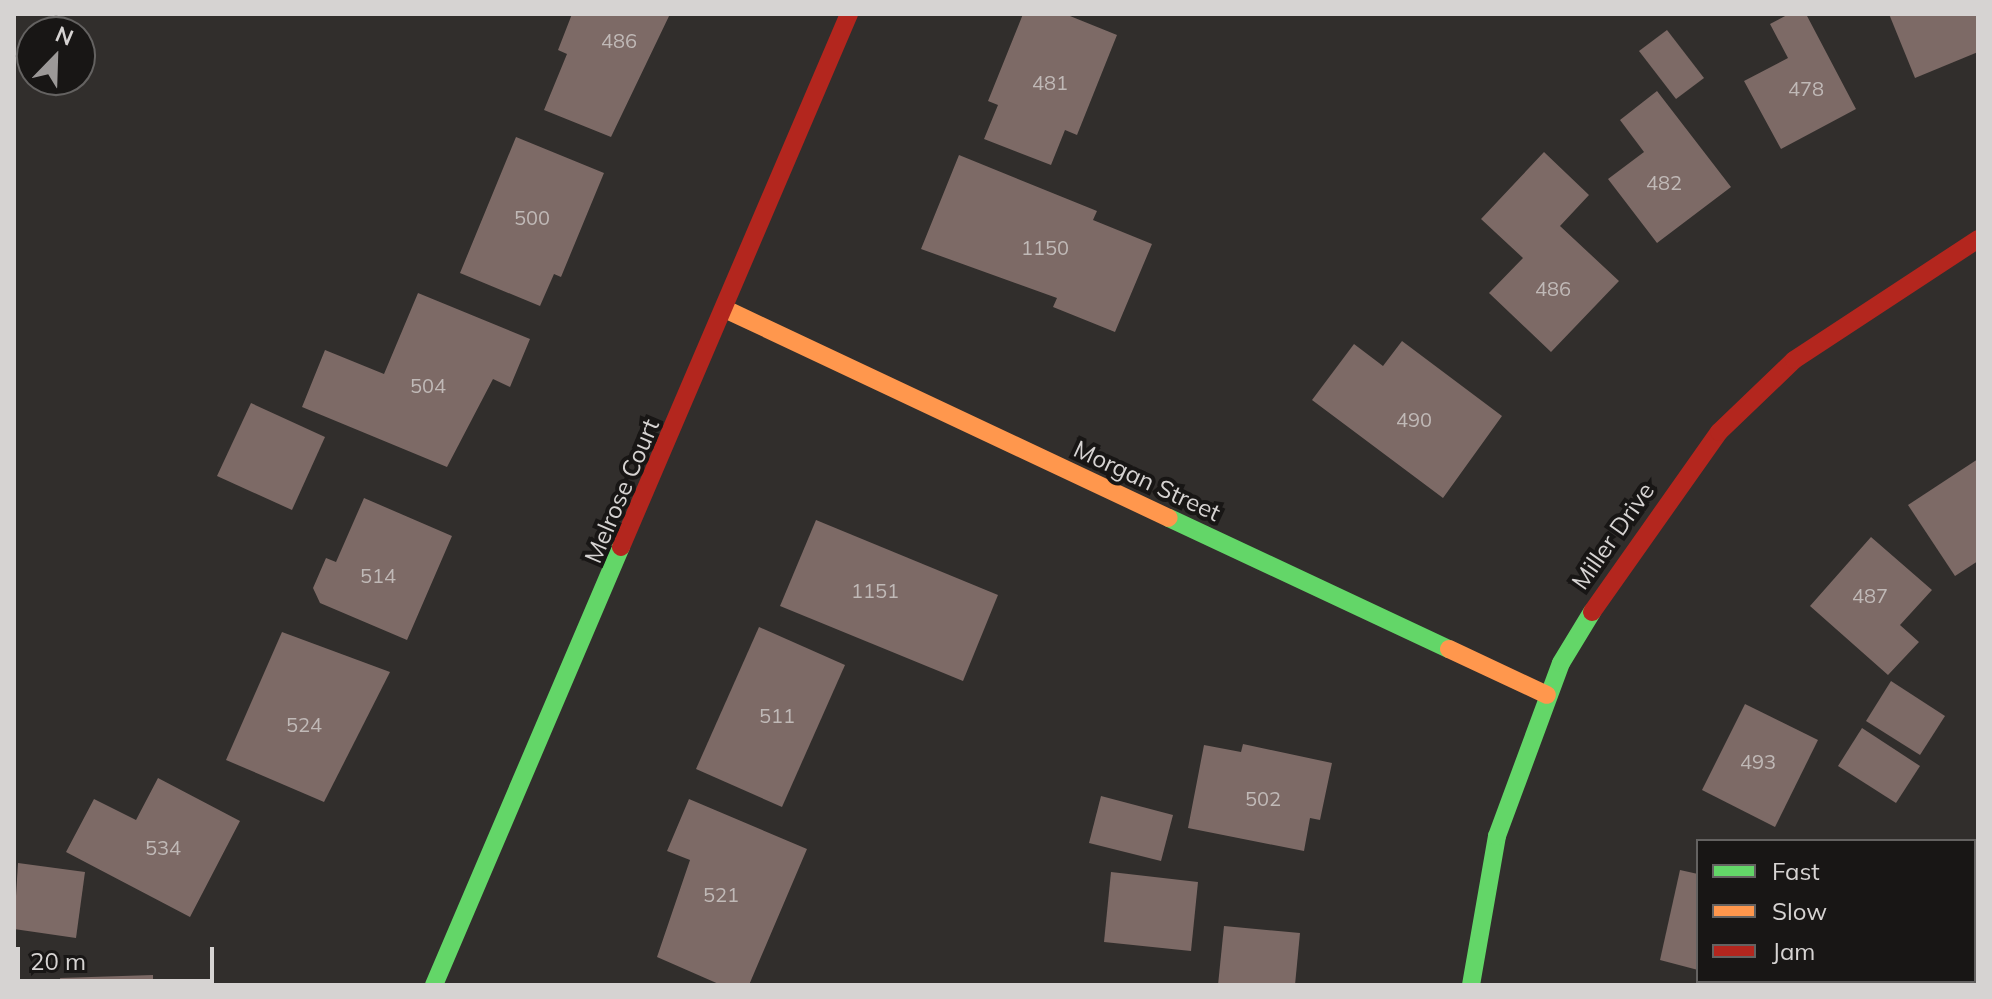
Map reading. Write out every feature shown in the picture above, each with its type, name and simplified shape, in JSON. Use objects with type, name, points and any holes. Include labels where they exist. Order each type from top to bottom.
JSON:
[{"type":"street","name":"Melrose Court","points":[[434,985],[727,310],[849,14]]},
{"type":"street","name":"Miller Drive","points":[[1471,985],[1497,836],[1547,695],[1609,581],[1719,432],[1821,339],[1978,239]]},
{"type":"street","name":"Morgan Street","points":[[727,310],[1547,695]]},
{"type":"building","points":[[572,14],[670,14],[611,137],[544,110],[567,54],[558,50]]},
{"type":"building","points":[[1023,14],[1065,14],[1117,35],[1077,135],[1065,130],[1051,165],[984,139],[998,105],[988,101]]},
{"type":"building","points":[[1789,14],[1806,14],[1856,109],[1781,149],[1744,81],[1788,58],[1770,24]]},
{"type":"building","points":[[1889,14],[1978,14],[1978,52],[1915,78]]},
{"type":"building","points":[[1667,30],[1704,78],[1676,99],[1639,51]]},
{"type":"building","points":[[1657,91],[1731,187],[1657,243],[1608,179],[1644,152],[1620,120]]},
{"type":"building","points":[[516,137],[604,173],[561,277],[554,274],[540,306],[460,273]]},
{"type":"building","points":[[1544,152],[1589,195],[1560,226],[1619,281],[1551,352],[1489,293],[1523,258],[1481,219]]},
{"type":"building","points":[[959,155],[1097,211],[1093,220],[1152,244],[1115,332],[1053,307],[1057,298],[921,249]]},
{"type":"building","points":[[418,293],[530,339],[510,387],[493,379],[447,467],[302,407],[325,350],[384,374]]},
{"type":"building","points":[[1402,341],[1502,416],[1443,498],[1312,400],[1354,344],[1383,366]]},
{"type":"building","points":[[251,403],[325,437],[292,510],[217,476]]},
{"type":"building","points":[[1978,459],[1978,561],[1955,576],[1908,505]]},
{"type":"building","points":[[364,498],[452,536],[407,640],[320,603],[313,588],[326,558],[336,562]]},
{"type":"building","points":[[816,520],[998,595],[963,681],[780,606]]},
{"type":"building","points":[[1871,537],[1932,590],[1900,625],[1919,642],[1888,675],[1810,606]]},
{"type":"building","points":[[759,627],[845,665],[782,807],[696,769]]},
{"type":"building","points":[[282,632],[390,672],[324,802],[226,760]]},
{"type":"building","points":[[1891,681],[1945,716],[1920,755],[1866,721]]},
{"type":"building","points":[[1745,704],[1818,740],[1775,827],[1702,790]]},
{"type":"building","points":[[1862,728],[1920,766],[1896,803],[1838,766]]},
{"type":"building","points":[[1243,744],[1332,763],[1320,820],[1310,818],[1304,851],[1188,828],[1204,745],[1241,752]]},
{"type":"building","points":[[158,778],[240,821],[190,917],[66,852],[94,799],[136,820]]},
{"type":"building","points":[[1101,796],[1173,815],[1161,861],[1089,843]]},
{"type":"building","points":[[689,799],[807,849],[749,985],[721,985],[657,957],[690,860],[667,851]]},
{"type":"building","points":[[18,863],[85,872],[76,938],[14,929]]},
{"type":"building","points":[[1680,870],[1696,874],[1696,969],[1660,960]]},
{"type":"building","points":[[1111,872],[1198,882],[1191,951],[1104,942]]},
{"type":"building","points":[[1224,926],[1300,933],[1295,985],[1218,985]]},
{"type":"building","points":[[153,975],[153,985],[61,985],[60,978]]},
{"type":"traffic: fast","points":[[1169,518],[1449,649]]},
{"type":"traffic: fast","points":[[434,985],[621,547]]},
{"type":"traffic: fast","points":[[1471,985],[1497,836],[1561,663],[1592,612]]},
{"type":"traffic: slow","points":[[727,310],[1169,518]]},
{"type":"traffic: slow","points":[[1449,649],[1547,695]]},
{"type":"traffic: jam","points":[[621,547],[849,14]]},
{"type":"traffic: jam","points":[[1592,612],[1719,432],[1794,360],[1978,239]]}]
